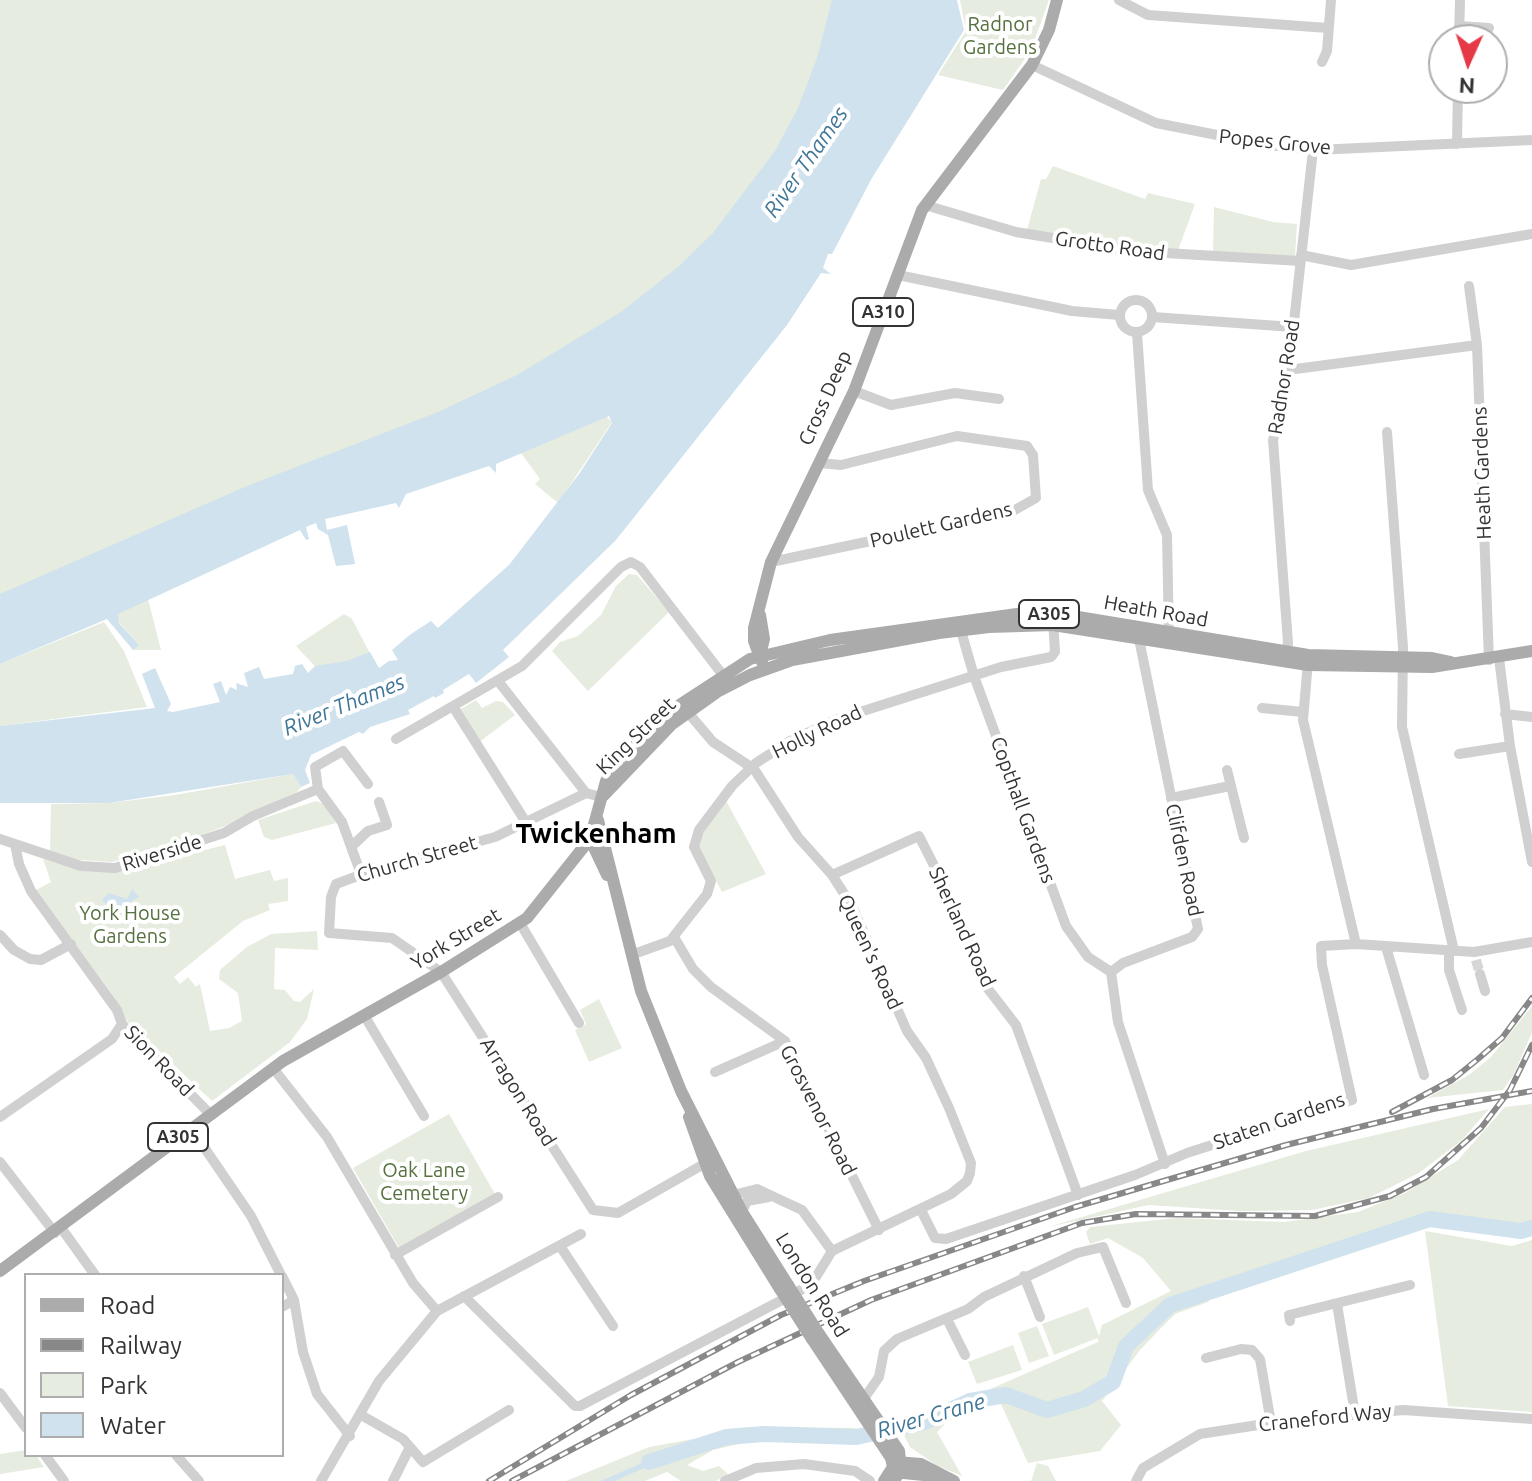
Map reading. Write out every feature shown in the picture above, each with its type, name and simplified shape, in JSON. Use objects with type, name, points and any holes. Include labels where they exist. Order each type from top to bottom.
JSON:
[{"type":"main road","name":"Cross Deep","points":[[764,669],[760,655],[764,630],[759,611],[771,562],[854,391],[925,205],[1032,65],[1049,30],[1057,0]]},
{"type":"main road","name":"Heath Road","points":[[1053,620],[1139,639],[1169,638]]},
{"type":"main road","name":"Heath Road","points":[[760,655],[959,626],[1053,620],[1308,660],[1451,662],[1494,659],[1532,651]]},
{"type":"main road","name":"Heath Road","points":[[764,669],[959,626]]},
{"type":"main road","name":"King Street","points":[[601,797],[606,781],[624,756],[722,674],[760,655]]},
{"type":"main road","name":"King Street","points":[[684,708],[764,669]]},
{"type":"main road","name":"London Road","points":[[601,797],[590,839],[598,861],[611,881]]},
{"type":"main road","name":"London Road","points":[[597,817],[611,881],[647,1007],[709,1161],[784,1287],[884,1438],[896,1470]]},
{"type":"main road","name":"York Street","points":[[273,1068],[520,923],[536,909],[590,839]]},
{"type":"main road","name":"A305","points":[[0,1271],[58,1231],[209,1113],[273,1068]]},
{"type":"main road","name":"London Road","points":[[728,1197],[742,1212],[784,1287]]},
{"type":"main road","points":[[884,1481],[896,1470],[927,1466],[950,1479]]},
{"type":"street","points":[[1119,0],[1148,15],[1328,28]]},
{"type":"street","points":[[1322,62],[1327,51],[1331,0]]},
{"type":"street","points":[[1459,24],[1460,0]]},
{"type":"street","name":"Popes Grove","points":[[1032,65],[1086,88],[1132,114],[1169,127],[1313,150],[1532,140]]},
{"type":"street","points":[[1457,144],[1458,104]]},
{"type":"street","name":"Radnor Road","points":[[1285,657],[1273,440],[1288,370],[1313,150]]},
{"type":"street","name":"Grotto Road","points":[[925,205],[1002,228],[1119,249],[1179,256],[1301,258],[1351,265],[1532,234]]},
{"type":"street","points":[[898,275],[1072,311],[1119,315]]},
{"type":"street","name":"Heath Gardens","points":[[1469,286],[1477,345],[1494,659],[1505,689],[1505,714],[1532,862]]},
{"type":"street","points":[[1135,299],[1148,305],[1153,317],[1147,329],[1137,333],[1126,329],[1119,315],[1122,307],[1135,299]]},
{"type":"street","points":[[1153,317],[1293,327]]},
{"type":"street","points":[[1137,333],[1148,490],[1167,535],[1169,638]]},
{"type":"street","points":[[1288,370],[1477,345]]},
{"type":"street","points":[[854,391],[891,405],[955,393],[999,399]]},
{"type":"street","points":[[1387,432],[1402,663],[1402,727],[1451,951],[1449,970],[1462,1010]]},
{"type":"street","name":"Poulett Gardens","points":[[771,562],[1013,511],[1036,498],[1033,455],[1027,446],[957,436],[841,465],[819,463]]},
{"type":"street","points":[[396,739],[454,708],[531,659],[631,562],[640,567],[722,674]]},
{"type":"street","name":"Holly Road","points":[[674,937],[711,885],[694,847],[699,830],[732,786],[752,767],[790,741],[835,720],[974,676],[1051,657],[1055,652],[1053,620]]},
{"type":"street","name":"Copthall Gardens","points":[[959,626],[974,676],[1066,926],[1088,957],[1111,972]]},
{"type":"street","name":"Clifden Road","points":[[1111,972],[1123,963],[1192,937],[1198,929],[1139,639]]},
{"type":"street","points":[[1308,660],[1303,712],[1356,944],[1451,951],[1475,956],[1532,942]]},
{"type":"street","points":[[498,681],[586,793],[601,797]]},
{"type":"street","points":[[454,708],[527,824]]},
{"type":"street","name":"Queen's Road","points":[[684,708],[713,742],[752,767],[798,837],[832,875],[852,906],[907,1031],[926,1058],[971,1163],[967,1181],[921,1210],[832,1251]]},
{"type":"street","points":[[1262,708],[1303,712]]},
{"type":"street","points":[[1505,714],[1532,717]]},
{"type":"street","points":[[1459,754],[1510,746]]},
{"type":"street","points":[[361,874],[342,822],[318,789],[315,767],[343,751],[368,784]]},
{"type":"street","points":[[1227,770],[1244,838]]},
{"type":"street","points":[[1171,798],[1230,786]]},
{"type":"street","name":"Riverside","points":[[0,839],[81,866],[115,868],[224,833],[253,816],[318,789]]},
{"type":"street","name":"Church Street","points":[[329,933],[331,897],[336,884],[361,874],[469,846],[527,824],[586,793]]},
{"type":"street","points":[[352,846],[368,831],[387,825],[379,802]]},
{"type":"street","name":"Sherland Road","points":[[832,875],[919,836],[950,897],[985,985],[1016,1025],[1078,1195]]},
{"type":"street","name":"Sion Road","points":[[15,844],[19,864],[31,891],[117,1010],[122,1024],[209,1113]]},
{"type":"street","points":[[520,923],[579,1023]]},
{"type":"street","name":"Arragon Road","points":[[329,933],[392,938],[441,972],[593,1210],[605,1215],[618,1213],[709,1161]]},
{"type":"street","points":[[0,935],[14,950],[30,959],[41,960],[71,944]]},
{"type":"street","points":[[631,955],[674,937]]},
{"type":"street","name":"Grosvenor Road","points":[[674,937],[693,969],[711,987],[785,1041],[879,1230]]},
{"type":"street","name":"Staten Gardens","points":[[1165,1164],[1187,1153],[1352,1100],[1320,954],[1321,946],[1356,944]]},
{"type":"street","points":[[1386,947],[1424,1075]]},
{"type":"street","points":[[921,1210],[935,1238],[942,1240],[1165,1164],[1118,1022],[1111,972]]},
{"type":"street","points":[[1480,974],[1485,991]]},
{"type":"street","points":[[364,1015],[424,1116]]},
{"type":"street","points":[[0,1117],[112,1039],[122,1024]]},
{"type":"street","points":[[715,1072],[785,1041]]},
{"type":"street","points":[[273,1068],[327,1137],[395,1255],[437,1311]]},
{"type":"street","points":[[191,1128],[251,1216],[280,1273]]},
{"type":"street","points":[[0,1162],[93,1273]]},
{"type":"street","points":[[464,1296],[575,1406],[580,1406],[801,1290],[816,1277],[832,1251],[807,1214],[757,1189],[728,1197]]},
{"type":"street","points":[[395,1255],[498,1197]]},
{"type":"street","points":[[742,1212],[745,1203],[754,1197],[775,1198]]},
{"type":"street","points":[[321,1481],[350,1436],[379,1381],[437,1311],[581,1234]]},
{"type":"street","points":[[560,1246],[613,1326]]},
{"type":"street","points":[[864,1408],[879,1377],[880,1361],[888,1345],[947,1319],[1024,1276],[1077,1253],[1103,1247],[1126,1303]]},
{"type":"street","points":[[1024,1276],[1040,1317]]},
{"type":"street","points":[[284,1280],[294,1300],[303,1352],[317,1394],[350,1436]]},
{"type":"street","points":[[1290,1321],[1289,1315],[1410,1285]]},
{"type":"street","points":[[284,1306],[294,1300]]},
{"type":"street","points":[[1337,1304],[1355,1414]]},
{"type":"street","points":[[947,1319],[965,1355]]},
{"type":"street","points":[[1206,1358],[1241,1349],[1252,1350],[1260,1359],[1271,1423]]},
{"type":"street","points":[[0,1393],[24,1425]]},
{"type":"street","points":[[361,1415],[410,1447],[423,1462],[509,1410]]},
{"type":"street","name":"Craneford Way","points":[[1136,1481],[1143,1468],[1200,1434],[1271,1423],[1403,1410],[1532,1419]]},
{"type":"street","points":[[393,1481],[410,1447]]},
{"type":"street","points":[[46,1457],[64,1481]]},
{"type":"street","points":[[178,1457],[199,1481]]},
{"type":"street","points":[[725,1481],[756,1468],[804,1464],[855,1471],[868,1479]]},
{"type":"green space","points":[[0,0],[836,0],[815,83],[774,160],[725,229],[654,293],[485,398],[0,602]]},
{"type":"green space","name":"Radnor Gardens","points":[[960,0],[1049,0],[1031,50],[1003,90],[938,75],[966,31]]},
{"type":"green space","points":[[1053,166],[1145,199],[1148,193],[1195,204],[1177,253],[1027,230],[1041,179],[1046,179]]},
{"type":"green space","points":[[1214,207],[1273,222],[1297,224],[1295,256],[1213,255]]},
{"type":"green space","points":[[605,415],[612,422],[558,503],[535,484],[540,479],[521,453]]},
{"type":"green space","points":[[629,574],[637,575],[669,612],[588,691],[552,651],[560,642],[578,636],[601,615],[616,586]]},
{"type":"green space","points":[[148,599],[161,650],[133,650],[139,645],[119,622],[117,614]]},
{"type":"green space","points":[[344,614],[352,619],[378,669],[326,678],[296,646]]},
{"type":"green space","points":[[104,622],[124,651],[147,707],[0,726],[0,664]]},
{"type":"green space","points":[[476,700],[482,708],[496,701],[503,702],[515,715],[478,743],[459,710]]},
{"type":"green space","name":"York House Gardens","points":[[293,774],[301,787],[297,792],[228,825],[177,844],[112,862],[79,860],[50,852],[51,804],[109,803],[175,795]]},
{"type":"green space","points":[[724,797],[766,874],[722,892],[698,846],[706,823]]},
{"type":"green space","points":[[316,801],[324,804],[336,823],[272,840],[264,837],[258,820]]},
{"type":"green space","points":[[225,845],[235,879],[270,870],[274,881],[288,878],[288,901],[268,904],[270,910],[243,921],[174,977],[180,984],[188,977],[196,987],[200,984],[210,1031],[229,1028],[242,1021],[238,993],[219,979],[220,970],[247,947],[271,934],[317,931],[318,950],[275,948],[274,989],[285,990],[294,1001],[300,1002],[314,989],[307,1019],[290,1042],[212,1101],[123,1017],[115,998],[36,890],[51,882],[43,859],[83,871],[116,872]]},
{"type":"green space","points":[[599,999],[622,1048],[589,1062],[575,1030],[586,1024],[580,1010]]},
{"type":"green space","points":[[1532,1006],[1532,1032],[1514,1074],[1503,1090],[1427,1098],[1469,1075],[1491,1057]]},
{"type":"green space","points":[[1532,1104],[1532,1222],[1429,1215],[1217,1288],[1208,1302],[1175,1314],[1140,1350],[1102,1401],[1121,1425],[1100,1451],[1028,1463],[1001,1404],[993,1403],[948,1421],[937,1432],[962,1476],[936,1465],[910,1447],[903,1433],[912,1427],[949,1407],[1098,1342],[1098,1338],[1054,1355],[1042,1324],[1088,1307],[1099,1336],[1102,1325],[1171,1291],[1143,1258],[1108,1238],[1090,1244],[1086,1232],[1090,1227],[1177,1218],[1284,1222],[1358,1212],[1405,1193],[1458,1160],[1505,1107]]},
{"type":"green space","points":[[1489,1109],[1462,1140],[1419,1173],[1369,1198],[1312,1210],[1239,1211],[1149,1205],[1048,1227],[1306,1151]]},
{"type":"green space","name":"Oak Lane Cemetery","points":[[449,1114],[495,1194],[399,1248],[353,1168]]},
{"type":"green space","points":[[1425,1231],[1512,1246],[1532,1240],[1532,1412],[1448,1406]]},
{"type":"green space","points":[[1037,1326],[1049,1356],[1029,1363],[1018,1333]]},
{"type":"green space","points":[[1013,1345],[1022,1370],[977,1384],[968,1362]]},
{"type":"green space","points":[[760,1427],[855,1428],[862,1440],[756,1440],[713,1450],[687,1465],[703,1471],[719,1466],[728,1474],[716,1481],[681,1481],[667,1472],[645,1481],[566,1481],[649,1447]]},
{"type":"green space","points":[[24,1450],[24,1457],[37,1457],[44,1467],[0,1474],[0,1454]]},
{"type":"green space","points":[[1037,1463],[1048,1466],[1056,1481],[1031,1481]]},
{"type":"water","name":"River Thames","points":[[832,0],[957,0],[964,30],[872,178],[832,254],[828,254],[823,268],[831,274],[821,273],[787,325],[616,540],[503,650],[509,657],[476,683],[469,674],[443,690],[444,693],[408,710],[410,714],[370,727],[363,734],[359,732],[311,755],[305,770],[310,783],[301,787],[293,774],[109,803],[0,803],[0,726],[155,708],[142,674],[155,668],[171,704],[167,711],[173,712],[220,702],[213,684],[221,681],[226,695],[230,687],[237,690],[236,683],[248,687],[244,673],[259,667],[264,679],[293,674],[295,666],[302,664],[308,673],[315,666],[347,661],[370,652],[379,668],[389,661],[398,660],[392,650],[411,634],[431,621],[438,628],[509,565],[579,474],[612,423],[609,416],[496,464],[496,473],[489,466],[406,494],[399,508],[396,503],[325,519],[327,530],[347,525],[355,564],[336,566],[328,535],[318,529],[316,523],[306,527],[309,539],[306,540],[300,530],[118,614],[119,623],[139,645],[133,650],[107,619],[0,664],[0,594],[247,486],[438,412],[517,375],[621,312],[678,267],[713,233],[775,151],[798,108],[817,58]]},
{"type":"water","points":[[132,889],[139,897],[123,906],[110,907],[102,900],[109,893],[127,899]]},
{"type":"water","points":[[667,1452],[668,1457],[615,1481],[601,1481]]},
{"type":"waterway","name":"River Crane","points":[[649,1462],[726,1437],[764,1434],[856,1437],[922,1423],[970,1401],[1006,1395],[1047,1410],[1084,1399],[1113,1382],[1126,1346],[1170,1305],[1430,1219],[1521,1231],[1532,1228]]},
{"type":"tunnel","points":[[1476,960],[1480,974]]},
{"type":"railway","points":[[1392,1112],[1452,1080],[1478,1059],[1502,1038],[1532,998]]},
{"type":"railway","points":[[512,1481],[738,1362],[871,1300],[1082,1223],[1136,1214],[1315,1216],[1390,1196],[1426,1177],[1481,1128],[1510,1090],[1532,1045]]},
{"type":"railway","points":[[489,1481],[631,1395],[781,1315],[864,1281],[1075,1207],[1286,1145],[1433,1109],[1532,1091]]},
{"type":"district","name":"Twickenham","points":[[596,834]]}]
